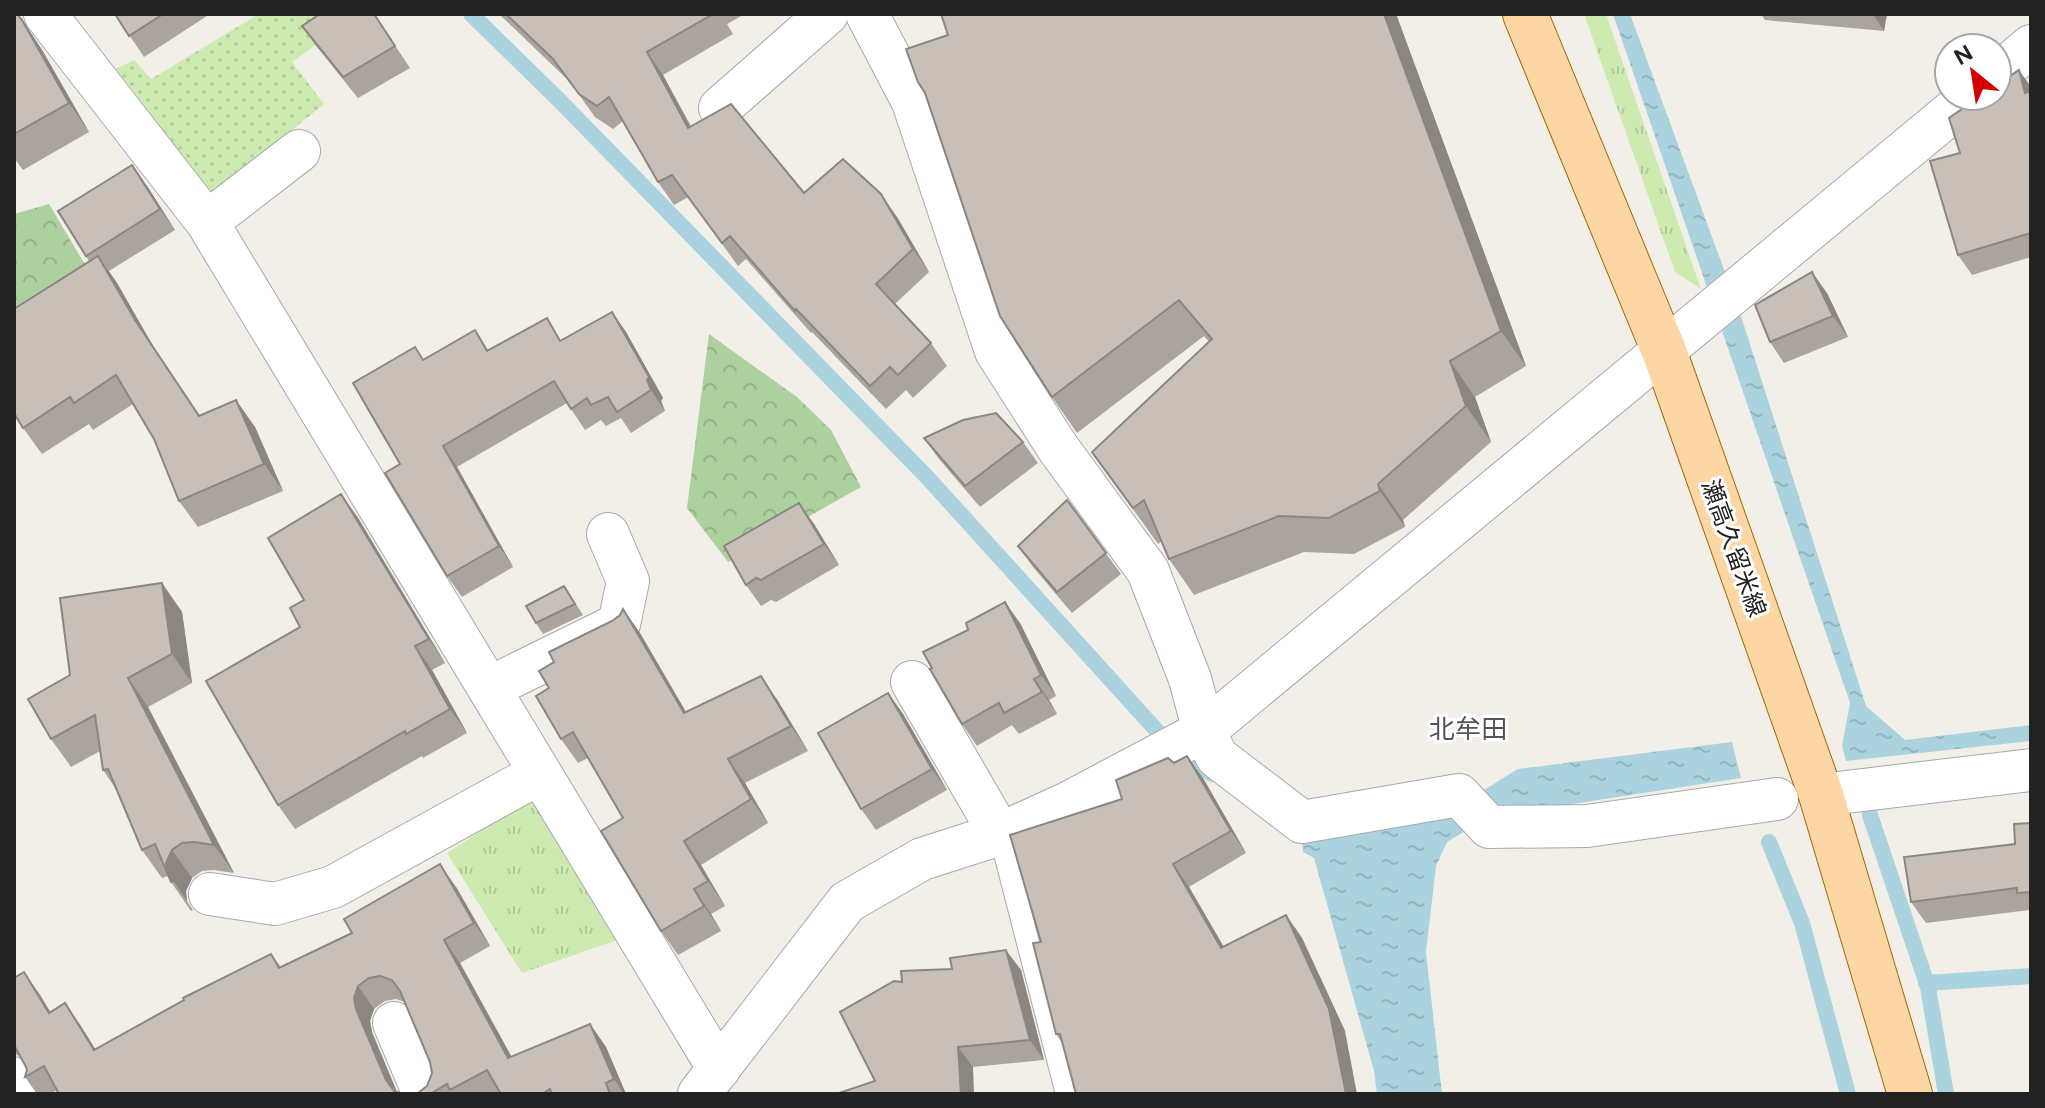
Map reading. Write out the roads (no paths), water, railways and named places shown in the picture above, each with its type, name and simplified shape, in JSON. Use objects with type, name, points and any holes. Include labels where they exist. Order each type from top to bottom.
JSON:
[{"type":"main road","name":"瀬高久留米線","points":[[1525,14],[1664,351],[1821,795],[1910,1094]]},
{"type":"street","points":[[45,14],[207,222],[540,773],[709,1081],[847,902],[922,859],[1000,834],[1068,803],[1204,731],[1952,112]]},
{"type":"street","points":[[720,108],[827,14]]},
{"type":"street","points":[[867,14],[913,102],[996,351],[1058,448],[1148,571],[1190,679],[1204,731],[1217,757],[1302,822],[1459,795],[1489,827],[1587,826],[1777,799]]},
{"type":"street","points":[[2013,61],[2031,46]]},
{"type":"street","points":[[207,222],[299,151]]},
{"type":"street","points":[[489,688],[619,624],[628,581],[608,534]]},
{"type":"street","points":[[912,682],[1000,834]]},
{"type":"street","points":[[1821,795],[2031,770]]},
{"type":"street","points":[[210,894],[275,904],[333,887],[540,773]]},
{"type":"street","points":[[394,1023],[424,1094]]},
{"type":"lane","points":[[1000,834],[1067,1094]]},
{"type":"lane","points":[[14,1068],[29,1094]]},
{"type":"water","points":[[1613,14],[1630,14],[1740,313],[1866,706],[1905,740],[2031,725],[2031,741],[1846,761],[1842,746],[1850,703]]},
{"type":"water","points":[[1732,742],[1741,778],[1559,806],[1499,805],[1475,820],[1477,824],[1447,842],[1436,866],[1426,952],[1442,1094],[1377,1094],[1374,1071],[1314,858],[1303,852],[1302,838],[1435,820],[1518,769]]},
{"type":"waterway","points":[[471,14],[927,477],[1158,732],[1212,774]]},
{"type":"waterway","points":[[1870,815],[1928,987],[1946,1094]]},
{"type":"waterway","points":[[1769,842],[1802,923],[1848,1094]]},
{"type":"waterway","points":[[1926,983],[2031,976]]},
{"type":"district","name":"北牟田","points":[[1468,729]]}]
